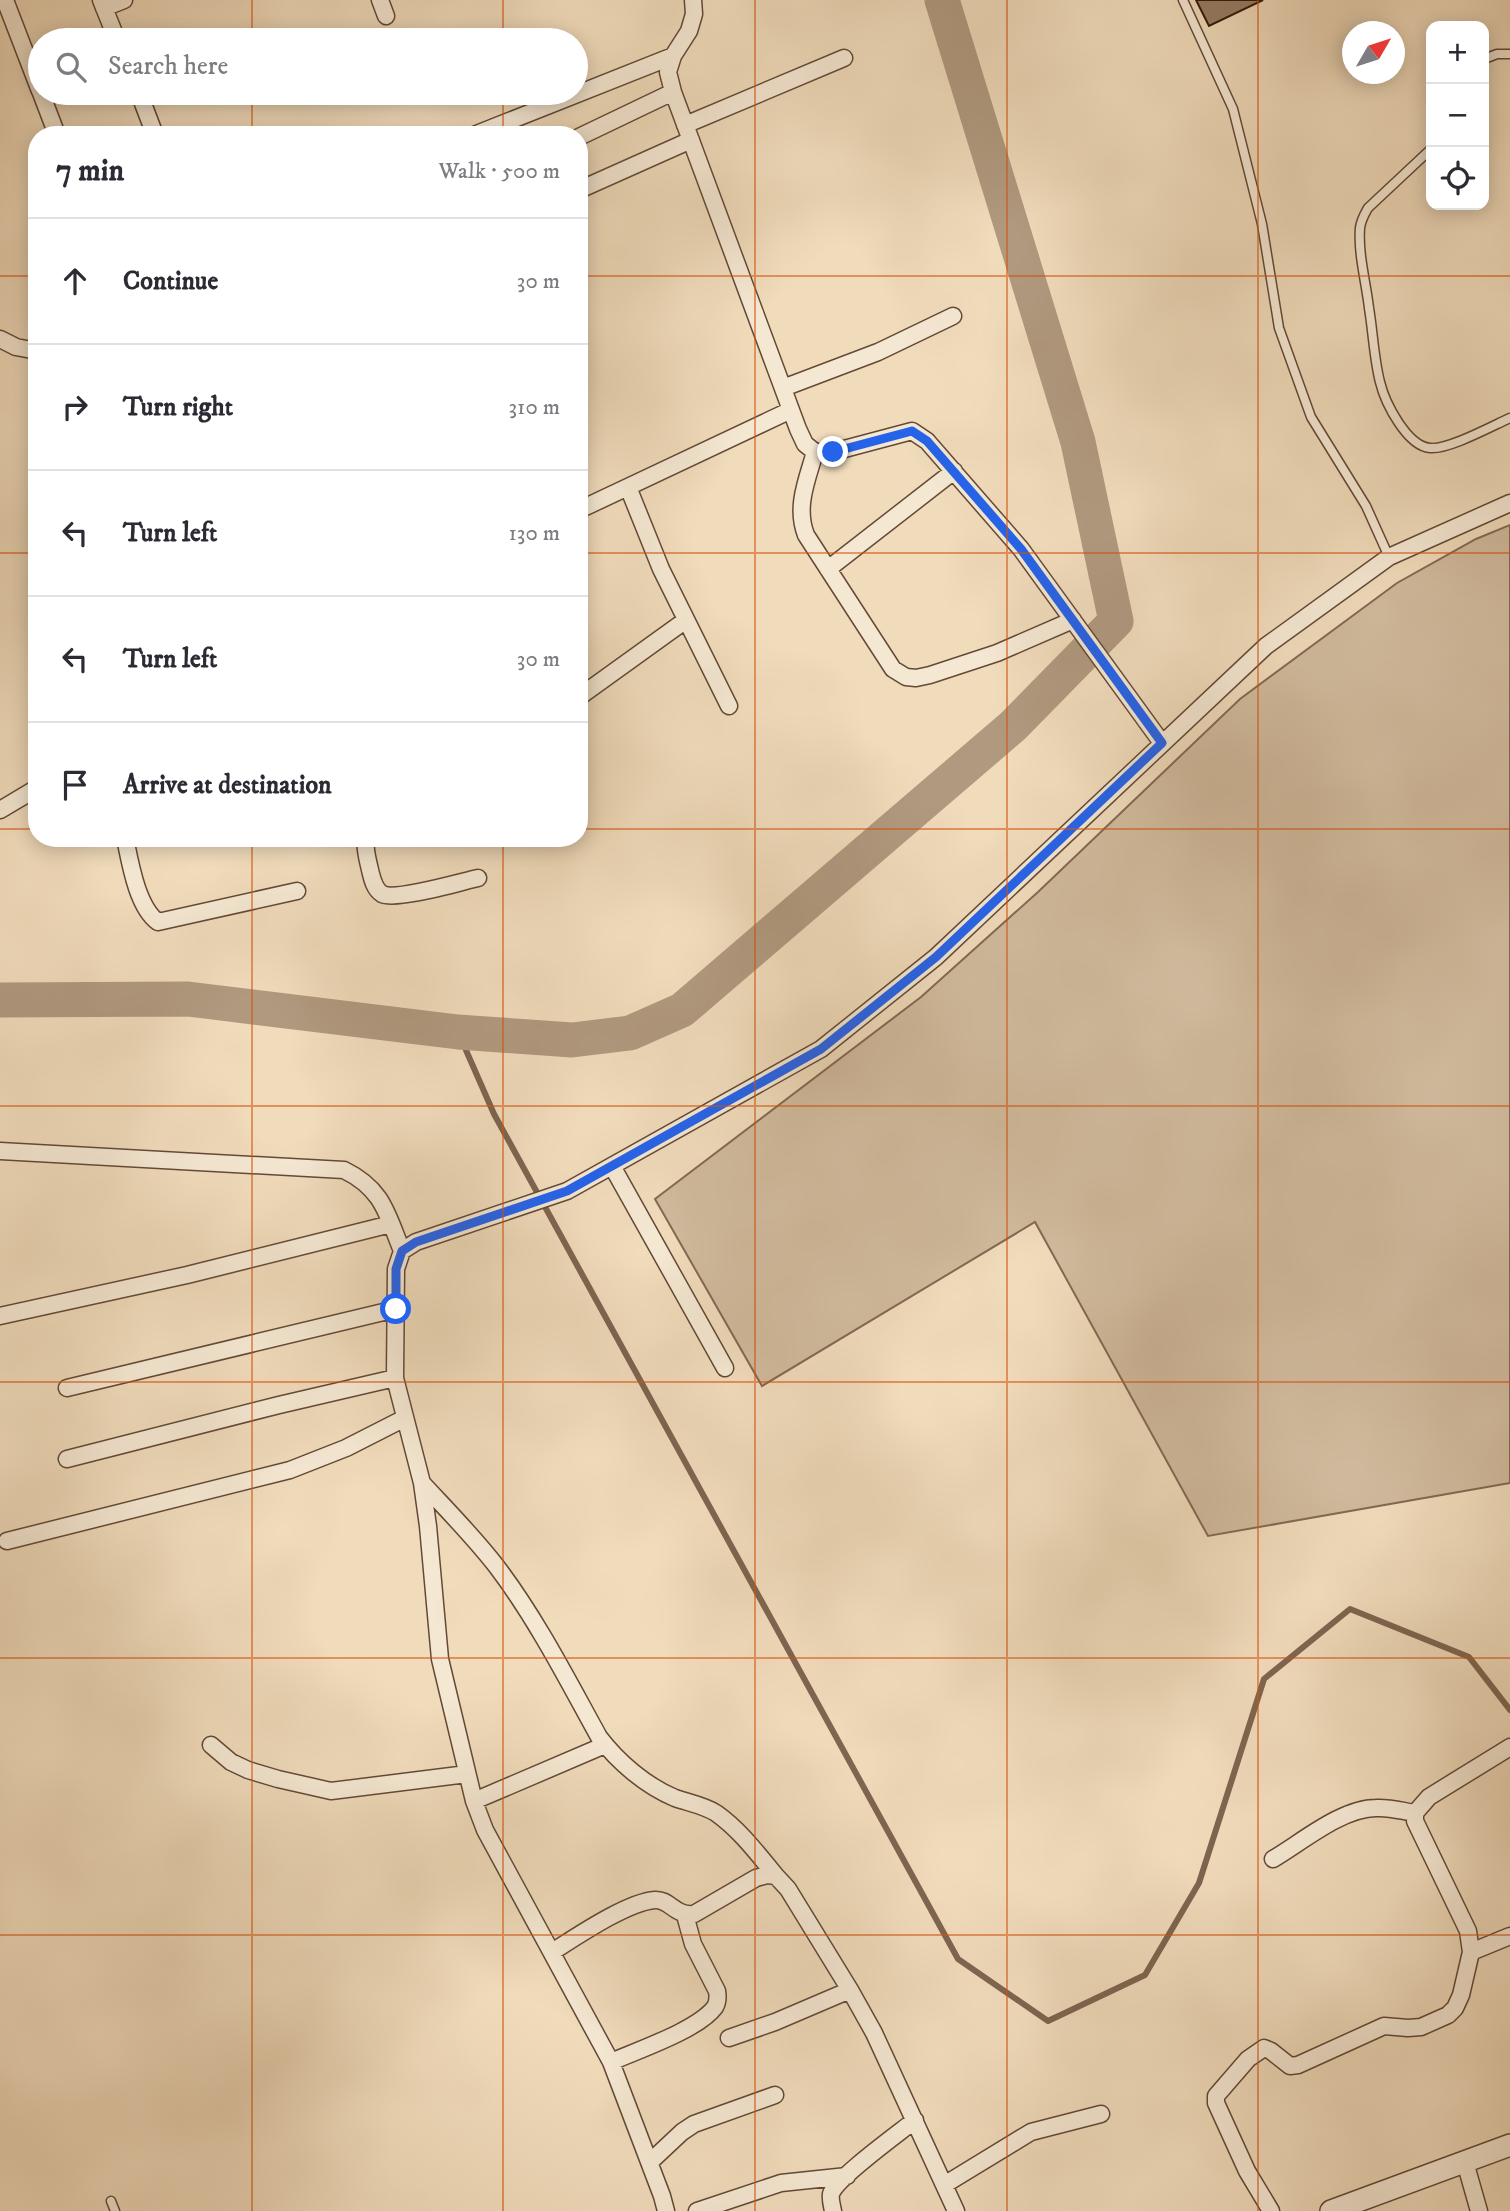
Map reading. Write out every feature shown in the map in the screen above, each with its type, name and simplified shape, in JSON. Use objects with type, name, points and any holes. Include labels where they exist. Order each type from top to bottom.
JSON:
[{"type":"street","points":[[5,0],[28,59]]},
{"type":"street","points":[[112,28],[102,4],[124,0]]},
{"type":"street","points":[[380,0],[386,16]]},
{"type":"street","points":[[693,0],[694,14],[689,31],[673,56],[668,72],[673,92],[805,444],[815,452],[833,452],[912,431],[927,441],[1021,549],[1162,743]]},
{"type":"street","points":[[588,90],[673,56]]},
{"type":"street","points":[[588,185],[688,132],[844,58]]},
{"type":"street","points":[[588,133],[673,92]]},
{"type":"street","points":[[46,105],[54,126]]},
{"type":"street","points":[[144,105],[152,126]]},
{"type":"street","points":[[497,126],[550,105]]},
{"type":"street","points":[[783,388],[878,352],[954,316]]},
{"type":"street","points":[[0,339],[28,350]]},
{"type":"street","points":[[588,506],[791,410]]},
{"type":"street","points":[[815,452],[801,502],[801,521],[806,535],[893,669],[906,677],[930,675],[1078,626]]},
{"type":"street","points":[[828,569],[954,471]]},
{"type":"street","points":[[628,487],[661,569],[729,706]]},
{"type":"street","points":[[666,2211],[611,2062],[485,1830],[474,1801],[440,1659],[422,1483],[395,1378],[396,1269],[402,1251],[416,1242],[567,1191],[821,1049],[936,957],[1266,646],[1390,557],[1510,503]]},
{"type":"street","points":[[588,691],[686,620]]},
{"type":"street","points":[[0,810],[28,793]]},
{"type":"street","points":[[128,847],[144,905],[150,916],[158,922],[296,891]]},
{"type":"street","points":[[365,847],[374,884],[380,893],[389,896],[407,895],[478,878]]},
{"type":"street","points":[[0,1151],[344,1170],[372,1188],[382,1204],[402,1251]]},
{"type":"street","points":[[612,1166],[725,1368]]},
{"type":"street","points":[[0,1316],[187,1275],[391,1224]]},
{"type":"street","points":[[68,1388],[396,1309]]},
{"type":"street","points":[[67,1460],[395,1378]]},
{"type":"street","points":[[7,1541],[290,1470],[346,1448],[405,1418]]},
{"type":"street","points":[[422,1483],[498,1567],[543,1635],[605,1745],[628,1768],[648,1782],[673,1797],[717,1814],[746,1838],[788,1889],[850,1990],[915,2120],[956,2211]]},
{"type":"street","points":[[211,1745],[232,1762],[248,1770],[331,1791],[467,1774]]},
{"type":"street","points":[[474,1801],[605,1745]]},
{"type":"street","points":[[1271,2211],[1247,2171],[1216,2102],[1216,2096],[1256,2052],[1264,2048],[1290,2066],[1298,2065],[1384,2026],[1421,2027],[1448,2015],[1455,2008],[1471,1952],[1468,1931],[1415,1821],[1415,1813],[1429,1797],[1510,1746]]},
{"type":"street","points":[[1273,1859],[1354,1812],[1378,1807],[1415,1813]]},
{"type":"street","points":[[552,1952],[617,1914],[652,1900],[660,1900],[685,1915],[694,1914],[756,1878],[776,1876]]},
{"type":"street","points":[[611,2062],[691,2026],[716,2006],[717,1991],[693,1944],[685,1915]]},
{"type":"street","points":[[1471,1952],[1510,1936]]},
{"type":"street","points":[[729,2038],[850,1990]]},
{"type":"street","points":[[650,2162],[694,2124],[775,2095]]},
{"type":"street","points":[[944,2185],[1031,2132],[1101,2114]]},
{"type":"street","points":[[833,2211],[831,2195],[847,2176],[915,2120]]},
{"type":"street","points":[[1331,2211],[1510,2145]]},
{"type":"street","points":[[1465,2162],[1479,2211]]},
{"type":"street","points":[[697,2211],[780,2183],[847,2176]]},
{"type":"lane","points":[[1182,0],[1233,109],[1262,223],[1279,328],[1311,417],[1366,506],[1390,557]]},
{"type":"lane","points":[[1489,57],[1510,54]]},
{"type":"lane","points":[[1426,154],[1368,208],[1362,219],[1361,252],[1380,383],[1389,405],[1410,437],[1420,446],[1431,449],[1459,441],[1510,418]]},
{"type":"lane","points":[[111,2200],[115,2211]]},
{"type":"shaded area","points":[[1510,525],[1510,1483],[1208,1536],[1035,1222],[762,1386],[655,1199],[921,997],[1038,892],[1240,699],[1397,583],[1476,539]]},
{"type":"building","points":[[1196,0],[1263,0],[1209,26]]},
{"type":"waterway","points":[[0,1000],[188,999],[458,1032],[572,1040],[630,1033],[682,1010],[1013,726],[1116,621],[1078,442],[942,0]]},
{"type":"waterway","points":[[458,1032],[494,1114],[958,1959],[1048,2021],[1145,1975],[1199,1883],[1264,1679],[1350,1609],[1469,1657],[1510,1710]]},
{"type":"route","points":[[396,1309],[396,1269],[402,1251],[416,1242],[567,1191],[821,1049],[936,957],[1162,743],[1021,549],[927,441],[912,431],[833,452]]}]
